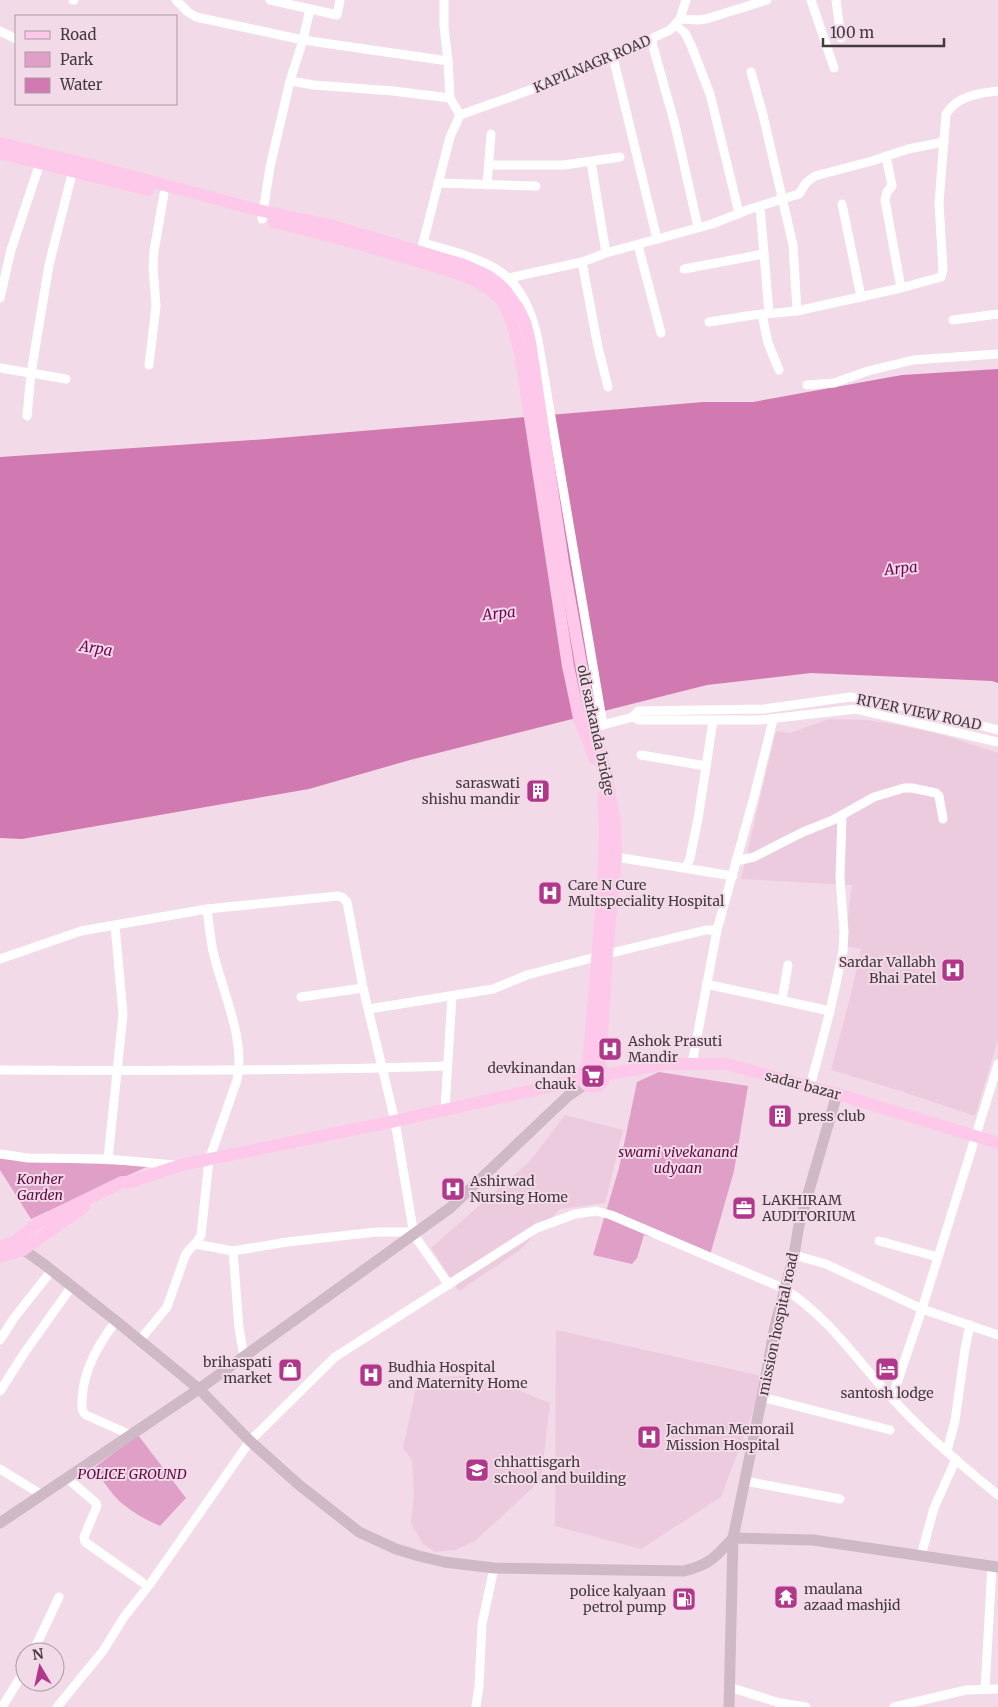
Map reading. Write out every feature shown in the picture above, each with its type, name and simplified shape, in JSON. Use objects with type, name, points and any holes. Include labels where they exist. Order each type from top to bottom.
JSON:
[{"type":"main road","points":[[0,143],[164,194],[263,215]]},
{"type":"main road","points":[[0,153],[40,163],[74,166],[263,215]]},
{"type":"main road","name":"old sarkanda bridge","points":[[263,215],[330,225],[464,265],[488,276],[504,289],[518,308],[525,322],[530,342],[533,395],[592,721],[606,772],[615,823],[616,857],[602,956],[597,1070],[582,1073],[584,1082]]},
{"type":"main road","points":[[592,721],[596,761],[604,803],[602,956]]},
{"type":"main road","name":"sadar bazar","points":[[584,1082],[594,1087],[598,1085],[603,1079],[597,1070],[666,1064],[726,1064],[837,1094],[998,1143]]},
{"type":"main road","points":[[0,1257],[77,1210],[126,1186],[130,1182],[181,1166],[444,1109],[584,1082]]},
{"type":"main road","points":[[0,1246],[18,1246]]},
{"type":"street","points":[[176,0],[196,17],[303,40],[448,61]]},
{"type":"street","points":[[270,0],[337,15],[340,0]]},
{"type":"street","points":[[444,0],[444,28],[450,98],[458,118],[450,136],[421,252],[478,260],[509,278],[529,311],[537,332],[592,721]]},
{"type":"street","points":[[678,22],[686,0]]},
{"type":"street","points":[[678,22],[706,19],[768,0]]},
{"type":"street","points":[[811,0],[834,68]]},
{"type":"street","points":[[836,0],[841,38]]},
{"type":"street","points":[[263,215],[270,167],[290,80],[303,40],[310,9]]},
{"type":"street","points":[[678,22],[686,34],[710,94],[739,213]]},
{"type":"street","name":"KAPILNAGR ROAD","points":[[458,118],[575,74],[670,30],[678,22]]},
{"type":"street","points":[[0,31],[15,38]]},
{"type":"street","points":[[651,39],[673,116],[698,228]]},
{"type":"street","points":[[613,56],[657,239]]},
{"type":"street","points":[[751,72],[763,115],[793,245],[797,311]]},
{"type":"street","points":[[290,80],[314,85],[393,91],[450,98]]},
{"type":"street","points":[[710,322],[797,311],[861,298],[941,277],[943,274],[939,203],[946,114],[957,102],[973,95],[998,91]]},
{"type":"street","points":[[487,185],[490,134]]},
{"type":"street","points":[[509,278],[582,262],[606,253],[698,228],[799,194],[806,183],[815,176],[908,149],[944,142]]},
{"type":"street","points":[[886,156],[892,186],[885,195],[885,200],[901,288]]},
{"type":"street","points":[[489,165],[564,165],[620,157]]},
{"type":"street","points":[[591,162],[606,253]]},
{"type":"street","points":[[0,298],[11,250],[40,163]]},
{"type":"street","points":[[27,416],[31,373],[49,265],[74,166]]},
{"type":"street","points":[[438,183],[536,186]]},
{"type":"street","points":[[149,365],[156,306],[153,267],[154,251],[164,194]]},
{"type":"street","points":[[842,204],[861,298]]},
{"type":"street","points":[[760,207],[768,343],[778,370]]},
{"type":"street","points":[[638,245],[661,333]]},
{"type":"street","points":[[684,269],[764,254]]},
{"type":"street","points":[[582,262],[598,347],[608,387]]},
{"type":"street","points":[[954,320],[998,314]]},
{"type":"street","points":[[807,384],[834,383],[877,368],[913,360],[998,354]]},
{"type":"street","points":[[0,368],[66,379]]},
{"type":"street","name":"RIVER VIEW ROAD","points":[[633,717],[638,711],[764,709],[850,697],[877,700],[998,730]]},
{"type":"street","name":"RIVER VIEW ROAD","points":[[592,721],[633,717],[639,720],[773,720],[856,709],[998,742]]},
{"type":"street","points":[[692,1064],[717,930],[733,876],[773,720]]},
{"type":"street","points":[[686,868],[690,858],[698,819],[713,721]]},
{"type":"street","points":[[640,755],[706,766]]},
{"type":"street","points":[[736,861],[754,857],[842,815],[874,797],[904,788],[936,793],[940,796],[943,819]]},
{"type":"street","points":[[810,1087],[830,1011],[844,940],[840,878],[842,815]]},
{"type":"street","points":[[616,857],[733,876]]},
{"type":"street","points":[[0,960],[81,931],[115,924],[207,909],[342,897],[348,902],[363,988],[395,1121],[414,1235],[449,1285]]},
{"type":"street","points":[[140,1340],[167,1307],[184,1256],[196,1244],[203,1230],[209,1160],[240,1069],[236,1037],[213,951],[207,909]]},
{"type":"street","points":[[108,1159],[123,1014],[115,924]]},
{"type":"street","points":[[369,1009],[493,989],[527,975],[706,930],[717,930]]},
{"type":"street","points":[[782,1000],[788,965]]},
{"type":"street","points":[[706,984],[830,1011]]},
{"type":"street","points":[[301,997],[363,988]]},
{"type":"street","points":[[444,1109],[452,996]]},
{"type":"street","points":[[892,1398],[977,1136],[998,1064]]},
{"type":"street","points":[[0,1070],[118,1071],[446,1066]]},
{"type":"street","points":[[0,1523],[199,1389],[450,1208],[584,1082]]},
{"type":"street","name":"mission hospital road","points":[[728,1707],[733,1538],[762,1397],[774,1326],[794,1255],[799,1225],[837,1094]]},
{"type":"street","points":[[0,1154],[28,1158],[108,1159],[181,1166]]},
{"type":"street","points":[[57,1707],[103,1651],[124,1617],[150,1584],[250,1441],[335,1357],[537,1228],[567,1216],[596,1211],[611,1215],[785,1289],[820,1316],[845,1342],[892,1398],[947,1451],[998,1496]]},
{"type":"street","points":[[196,1244],[233,1251],[287,1242],[376,1232],[407,1232],[414,1235]]},
{"type":"street","points":[[879,1241],[938,1257]]},
{"type":"street","points":[[18,1246],[52,1270],[199,1389],[250,1441],[298,1484],[359,1532],[396,1549],[444,1562],[494,1568],[684,1571],[701,1567],[714,1559],[733,1538],[813,1540],[995,1567],[985,1689]]},
{"type":"street","points":[[233,1251],[239,1328],[244,1357]]},
{"type":"street","points":[[794,1255],[826,1264],[922,1309],[998,1335]]},
{"type":"street","points":[[0,1340],[14,1318],[52,1270]]},
{"type":"street","points":[[0,1391],[72,1286]]},
{"type":"street","points":[[116,1321],[101,1340],[91,1359],[82,1390],[82,1409],[86,1415],[131,1435]]},
{"type":"street","points":[[947,1451],[955,1420],[970,1325]]},
{"type":"street","points":[[762,1397],[890,1430]]},
{"type":"street","points":[[921,1556],[934,1508],[956,1459]]},
{"type":"street","points":[[0,1469],[42,1495]]},
{"type":"street","points":[[67,1478],[96,1504],[84,1537],[85,1542],[142,1582]]},
{"type":"street","points":[[745,1481],[840,1499]]},
{"type":"street","points":[[476,1707],[482,1624],[494,1568]]},
{"type":"street","points":[[39,1642],[59,1597]]},
{"type":"street","points":[[2,1707],[15,1686]]},
{"type":"street","points":[[729,1687],[780,1705],[806,1707]]},
{"type":"street","points":[[894,1707],[948,1693],[985,1689],[998,1690]]},
{"type":"shaded area","points":[[829,719],[867,720],[898,725],[943,735],[998,753],[998,1039],[975,1116],[831,1070],[861,949],[844,946],[852,885],[741,879],[776,731],[790,733]]},
{"type":"shaded area","points":[[565,1115],[623,1130],[605,1203],[560,1209],[520,1250],[459,1291],[431,1248],[530,1161]]},
{"type":"shaded area","name":"Jachman Memorail Mission Hospital","points":[[556,1330],[766,1377],[721,1497],[641,1549],[555,1526]]},
{"type":"shaded area","name":"chhattisgarh school and building","points":[[461,1376],[511,1387],[550,1403],[541,1480],[475,1541],[455,1550],[435,1552],[423,1544],[411,1523],[414,1494],[412,1460],[403,1448],[418,1379]]},
{"type":"green space","name":"swami vivekanand udyaan","points":[[659,1072],[748,1086],[734,1171],[710,1255],[644,1235],[637,1258],[632,1264],[593,1255],[619,1168],[637,1082]]},
{"type":"green space","name":"Konher Garden","points":[[0,1157],[52,1162],[149,1166],[31,1219],[0,1170]]},
{"type":"green space","name":"POLICE GROUND","points":[[138,1435],[186,1498],[160,1526],[138,1515],[121,1503],[108,1488],[95,1467]]},
{"type":"water","name":"Arpa","points":[[998,369],[998,683],[992,681],[811,673],[707,685],[410,760],[309,789],[22,839],[0,838],[0,457],[267,439],[703,402],[753,402],[902,375]]},
{"type":"place","name":"saraswati shishu mandir","points":[[538,791]]},
{"type":"place","name":"Care N Cure Multspeciality Hospital","points":[[550,893]]},
{"type":"place","name":"Sardar Vallabh Bhai Patel","points":[[953,970]]},
{"type":"place","name":"Ashok Prasuti Mandir","points":[[610,1049]]},
{"type":"place","name":"devkinandan chauk","points":[[593,1076]]},
{"type":"place","name":"press club","points":[[780,1116]]},
{"type":"place","name":"Ashirwad Nursing Home","points":[[453,1189]]},
{"type":"place","name":"LAKHIRAM AUDITORIUM","points":[[744,1208]]},
{"type":"place","name":"santosh lodge","points":[[887,1369]]},
{"type":"place","name":"brihaspati market","points":[[290,1370]]},
{"type":"place","name":"Budhia Hospital and Maternity Home","points":[[371,1375]]},
{"type":"place","name":"Jachman Memorail Mission Hospital","points":[[649,1437]]},
{"type":"place","name":"chhattisgarh school and building","points":[[477,1470]]},
{"type":"place","name":"maulana azaad mashjid","points":[[786,1597]]},
{"type":"place","name":"police kalyaan petrol pump","points":[[684,1599]]}]
